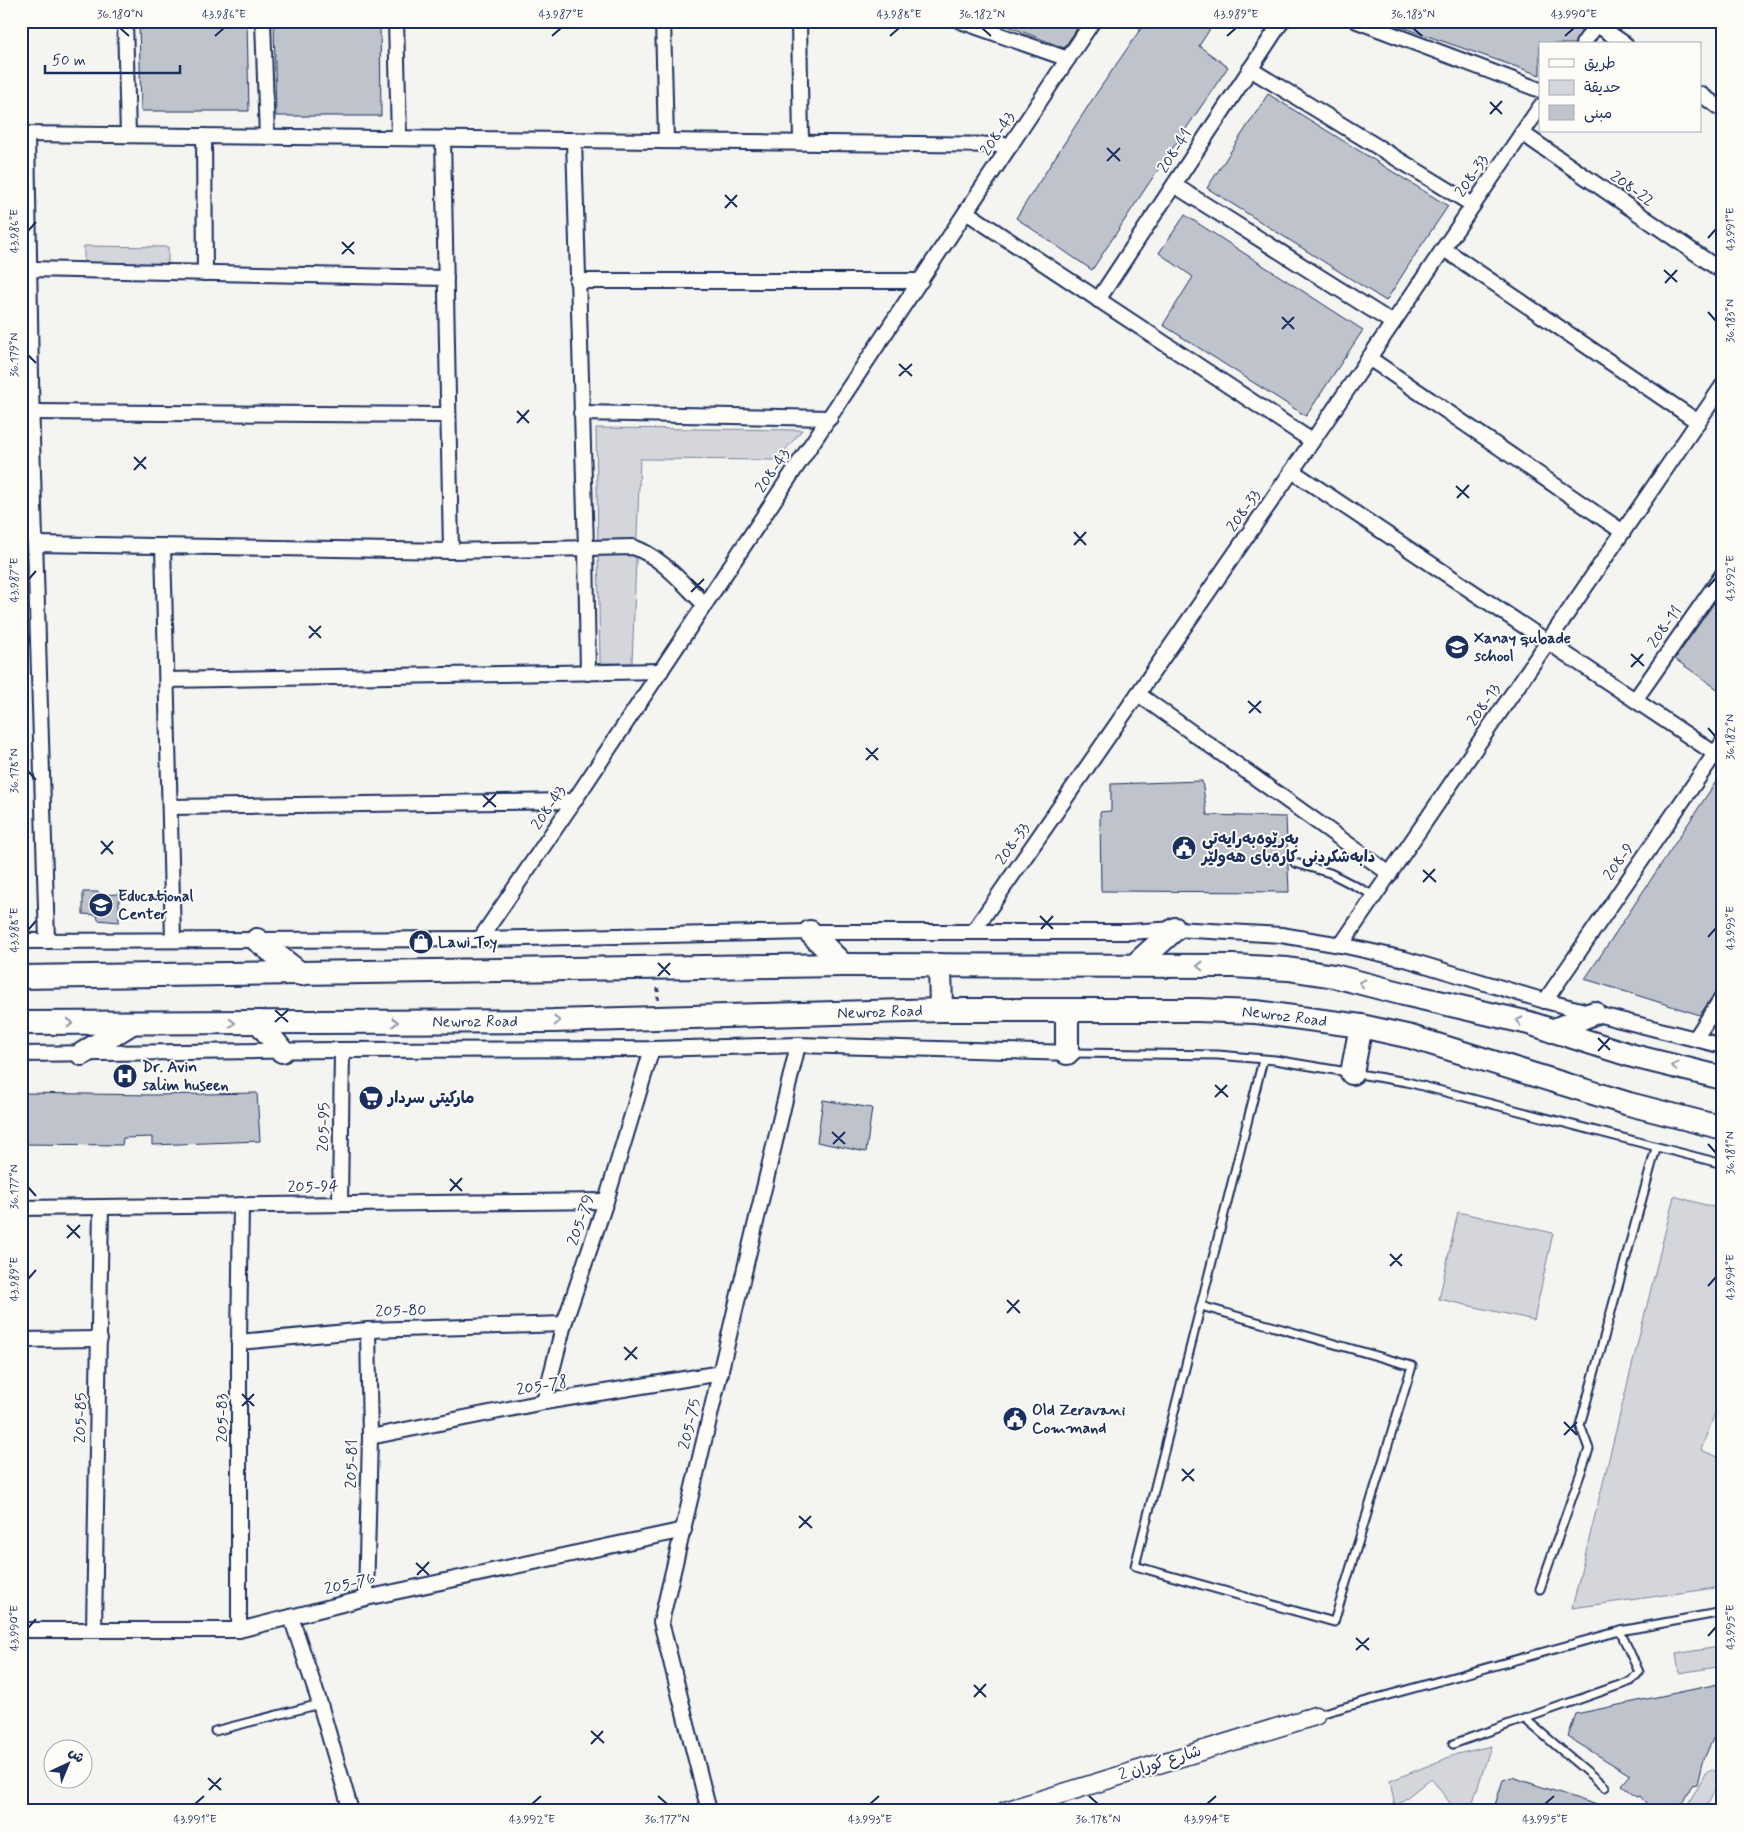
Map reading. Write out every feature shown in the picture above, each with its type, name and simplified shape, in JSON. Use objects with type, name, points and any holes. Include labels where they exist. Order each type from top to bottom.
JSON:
[{"type":"main road","points":[[1135,965],[1175,929]]},
{"type":"main road","points":[[810,932],[843,965]]},
{"type":"main road","points":[[257,940],[301,974]]},
{"type":"main road","points":[[21,977],[843,965],[1233,966],[1334,976],[1529,1023],[1633,1056],[1723,1078]]},
{"type":"main road","points":[[940,965],[941,1010]]},
{"type":"main road","name":"Newroz Road","points":[[21,1024],[553,1021],[941,1010],[1197,1010],[1256,1012],[1361,1026],[1411,1037],[1629,1104],[1723,1128]]},
{"type":"main road","points":[[1067,1010],[1072,1053]]},
{"type":"main road","points":[[1552,1031],[1594,1014]]},
{"type":"main road","points":[[259,1022],[282,1051]]},
{"type":"main road","points":[[82,1054],[132,1023]]},
{"type":"main road","points":[[1352,1073],[1361,1026]]},
{"type":"street","points":[[126,21],[128,135]]},
{"type":"street","points":[[263,21],[267,137]]},
{"type":"street","points":[[396,21],[399,138]]},
{"type":"street","points":[[663,21],[666,141]]},
{"type":"street","points":[[799,21],[801,142]]},
{"type":"street","points":[[960,21],[1068,59]]},
{"type":"street","name":"208-43","points":[[480,938],[661,672],[1093,21]]},
{"type":"street","name":"208-41","points":[[1098,300],[1282,21]]},
{"type":"street","points":[[1357,21],[1539,90]]},
{"type":"street","points":[[1584,42],[1598,23],[1622,42]]},
{"type":"street","points":[[1250,69],[1473,205]]},
{"type":"street","points":[[1702,95],[1723,110]]},
{"type":"street","name":"208-33","points":[[973,932],[1292,471],[1539,108]]},
{"type":"street","name":"208-22","points":[[1522,133],[1723,272]]},
{"type":"street","points":[[47,941],[35,544],[26,439],[32,412],[26,338],[29,269],[24,192],[24,134],[1011,144]]},
{"type":"street","points":[[204,136],[205,273]]},
{"type":"street","points":[[444,138],[450,551]]},
{"type":"street","points":[[574,140],[588,674]]},
{"type":"street","points":[[1174,184],[1393,324]]},
{"type":"street","points":[[966,212],[1312,441]]},
{"type":"street","points":[[1444,249],[1698,422]]},
{"type":"street","points":[[29,269],[446,278]]},
{"type":"street","points":[[577,281],[921,281]]},
{"type":"street","points":[[1369,358],[1623,532]]},
{"type":"street","name":"208-13","points":[[1341,946],[1723,385]]},
{"type":"street","points":[[32,412],[448,415]]},
{"type":"street","points":[[581,413],[830,418]]},
{"type":"street","points":[[1292,471],[1635,700],[1720,752]]},
{"type":"street","points":[[35,544],[450,551],[633,547],[647,552],[661,562],[705,605]]},
{"type":"street","points":[[163,546],[173,939]]},
{"type":"street","name":"208-11","points":[[1635,700],[1723,574]]},
{"type":"street","points":[[167,680],[661,672]]},
{"type":"street","points":[[1138,694],[1390,874]]},
{"type":"street","name":"208-9","points":[[1545,1001],[1720,752]]},
{"type":"street","points":[[170,807],[574,801]]},
{"type":"street","points":[[21,941],[480,938],[810,932],[1129,932],[1175,929],[1281,935],[1405,959],[1545,1001],[1723,1046]]},
{"type":"street","points":[[1695,1039],[1723,996]]},
{"type":"street","points":[[21,1054],[798,1046],[1072,1053]]},
{"type":"street","name":"205-75","points":[[709,1811],[661,1622],[798,1046]]},
{"type":"street","name":"205-79","points":[[544,1402],[564,1324],[606,1201],[652,1049]]},
{"type":"street","name":"205-95","points":[[340,1204],[342,1050]]},
{"type":"street","name":"205-94","points":[[21,1208],[606,1201]]},
{"type":"street","name":"205-83","points":[[239,1630],[241,1205]]},
{"type":"street","name":"205-85","points":[[94,1630],[101,1207]]},
{"type":"street","name":"205-80","points":[[239,1342],[368,1330],[564,1324]]},
{"type":"street","name":"205-81","points":[[366,1598],[370,1437],[368,1330]]},
{"type":"street","points":[[21,1340],[100,1339]]},
{"type":"street","name":"205-78","points":[[370,1437],[544,1402],[721,1372]]},
{"type":"street","name":"205-76","points":[[21,1630],[239,1630],[366,1598],[684,1530]]},
{"type":"street","points":[[291,1617],[320,1704],[351,1811]]},
{"type":"street","name":"شارع كوران 2","points":[[1006,1811],[1315,1716]]},
{"type":"lane","points":[[1295,864],[1330,873],[1375,896]]},
{"type":"lane","points":[[1072,1053],[1218,1056],[1263,1060],[1407,1082],[1723,1164]]},
{"type":"lane","points":[[1200,1306],[1412,1366],[1334,1622],[1135,1566],[1200,1306],[1263,1060]]},
{"type":"lane","points":[[1540,1589],[1589,1449],[1580,1425],[1656,1148]]},
{"type":"lane","points":[[1315,1716],[1620,1631],[1723,1612]]},
{"type":"lane","points":[[1454,1744],[1632,1681],[1639,1672],[1620,1631]]},
{"type":"lane","points":[[215,1731],[320,1704]]},
{"type":"lane","points":[[1525,1718],[1605,1787]]},
{"type":"path","points":[[658,968],[658,1018]]},
{"type":"green space","points":[[84,246],[168,247],[168,266],[84,265]]},
{"type":"green space","points":[[596,428],[802,430],[777,460],[640,459],[632,663],[600,663]]},
{"type":"green space","points":[[1674,1196],[1723,1210],[1723,1392],[1701,1450],[1723,1459],[1723,1587],[1572,1608]]},
{"type":"green space","points":[[1458,1212],[1553,1233],[1534,1320],[1439,1299]]},
{"type":"green space","points":[[1723,1646],[1723,1666],[1679,1673],[1676,1654]]},
{"type":"green space","points":[[1491,1746],[1470,1811],[1456,1811],[1431,1778],[1395,1807],[1390,1781],[1457,1754]]},
{"type":"green space","points":[[1712,1769],[1719,1775],[1717,1785],[1705,1811],[1684,1811],[1706,1772]]},
{"type":"building","points":[[139,21],[247,21],[249,111],[141,111]]},
{"type":"building","points":[[274,21],[380,21],[381,116],[276,116]]},
{"type":"building","points":[[995,21],[1082,21],[1064,48]]},
{"type":"building","points":[[1146,21],[1215,21],[1199,46],[1228,67],[1092,270],[1016,218],[1094,97]]},
{"type":"building","points":[[1394,21],[1588,21],[1575,42],[1539,42],[1539,75],[1393,24]]},
{"type":"building","points":[[1268,94],[1448,206],[1386,301],[1207,188]]},
{"type":"building","points":[[1185,215],[1363,330],[1306,416],[1163,325],[1193,277],[1159,253]]},
{"type":"building","points":[[1723,590],[1723,693],[1675,659]]},
{"type":"building","points":[[1723,771],[1723,985],[1716,991],[1700,1015],[1585,979]]},
{"type":"building","points":[[1202,781],[1207,815],[1286,817],[1289,892],[1101,891],[1100,812],[1111,811],[1111,784]]},
{"type":"building","name":"Educational Center","points":[[83,892],[99,892],[99,895],[119,894],[119,922],[98,920],[97,915],[83,914]]},
{"type":"building","points":[[21,1093],[152,1095],[257,1093],[260,1141],[152,1145],[152,1137],[123,1138],[122,1145],[21,1144]]},
{"type":"building","points":[[823,1100],[872,1108],[866,1152],[817,1142]]},
{"type":"building","points":[[1723,1683],[1723,1724],[1713,1739],[1702,1763],[1697,1784],[1692,1785],[1679,1809],[1669,1808],[1668,1811],[1655,1811],[1650,1808],[1640,1796],[1637,1797],[1622,1785],[1630,1775],[1568,1737],[1576,1714]]},
{"type":"building","points":[[1512,1777],[1606,1808],[1605,1811],[1493,1811],[1503,1780]]},
{"type":"place","name":"Xanay qubade school","points":[[1457,647]]},
{"type":"place","name":"بەرێوەبەرایەتی دابەشکردنی کارەبای هەولێر","points":[[1184,848]]},
{"type":"place","name":"Educational Center","points":[[101,905]]},
{"type":"place","name":"Lawi Toy","points":[[421,942]]},
{"type":"place","name":"Dr. Avin salim huseen","points":[[125,1076]]},
{"type":"place","name":"ماركيتى سردار","points":[[371,1098]]},
{"type":"place","name":"Old Zeravani Command","points":[[1015,1419]]}]
